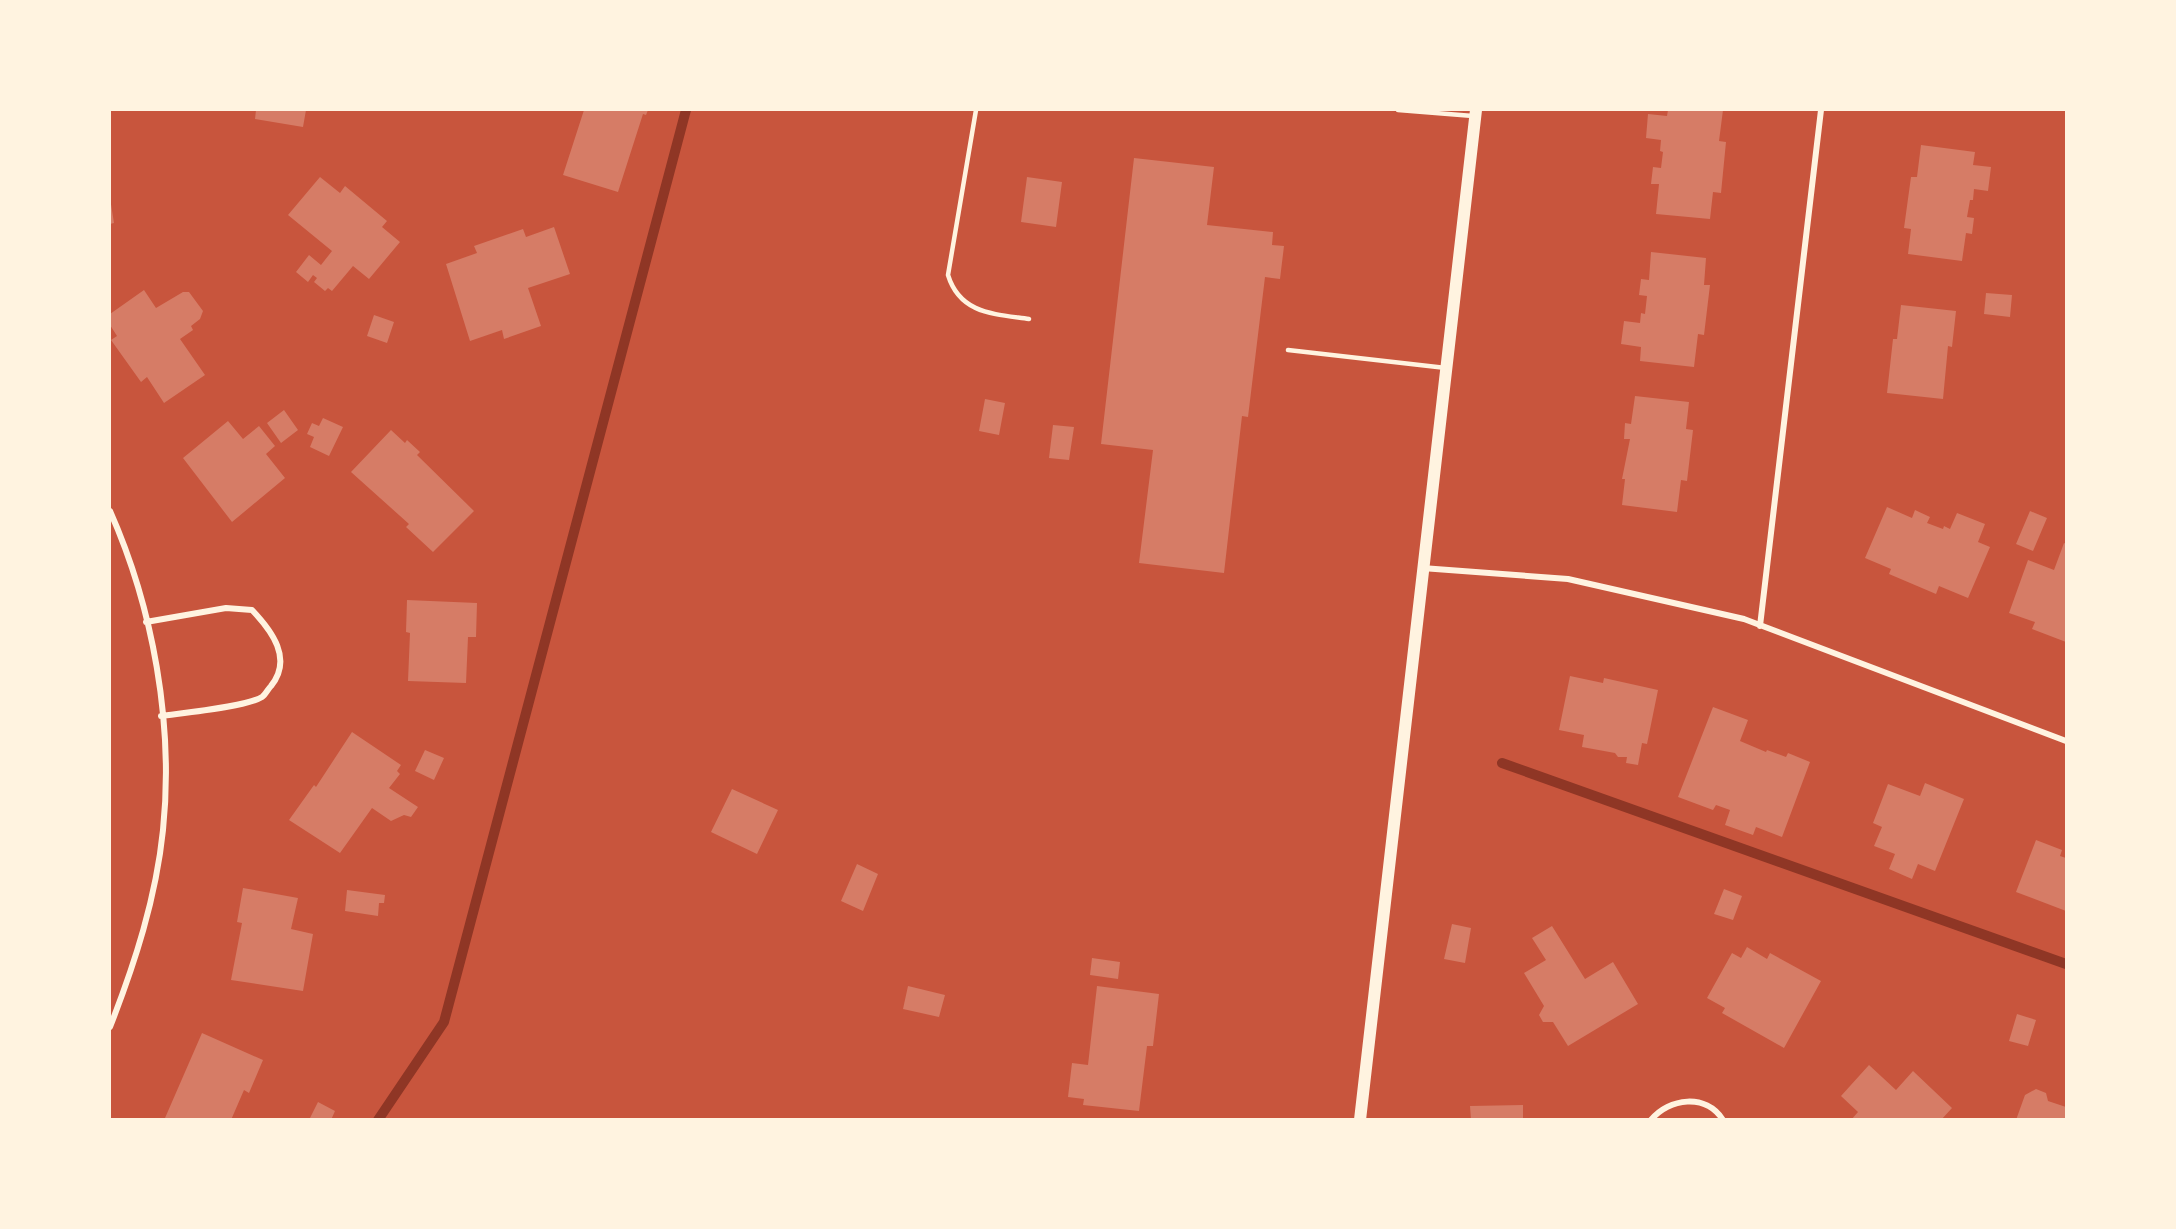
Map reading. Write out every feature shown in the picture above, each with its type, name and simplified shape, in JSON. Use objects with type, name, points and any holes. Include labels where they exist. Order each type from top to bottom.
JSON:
[{"type":"main road","points":[[1360,1119],[1476,113]]},
{"type":"street","points":[[1760,626],[1821,110]]},
{"type":"street","points":[[110,511],[137,582],[156,667],[166,766],[163,830],[152,895],[133,967],[110,1026]]},
{"type":"street","points":[[1422,568],[1568,579],[1744,619],[2067,741]]},
{"type":"street","points":[[146,622],[226,608],[252,610],[270,630],[281,653],[278,677],[262,697],[226,707],[161,716]]},
{"type":"street","points":[[1651,1119],[1674,1102],[1696,1101],[1718,1112],[1723,1119]]},
{"type":"lane","points":[[976,110],[948,276],[953,291],[967,304],[986,312],[1029,319]]},
{"type":"lane","points":[[1398,110],[1476,113]]},
{"type":"lane","points":[[1288,350],[1446,368]]},
{"type":"building","points":[[256,110],[306,110],[303,127],[255,119]]},
{"type":"building","points":[[584,110],[648,110],[646,115],[643,114],[618,192],[563,175]]},
{"type":"building","points":[[1668,110],[1723,110],[1719,141],[1726,142],[1721,193],[1713,192],[1710,219],[1656,214],[1659,184],[1651,184],[1653,167],[1661,168],[1663,152],[1660,151],[1661,140],[1646,138],[1648,114],[1667,116]]},
{"type":"building","points":[[1921,145],[1975,152],[1973,165],[1991,167],[1988,191],[1974,189],[1973,200],[1970,200],[1967,217],[1974,218],[1972,234],[1966,233],[1962,261],[1908,254],[1911,229],[1904,228],[1911,177],[1917,177]]},
{"type":"building","points":[[1134,158],[1214,167],[1207,225],[1273,232],[1272,245],[1284,246],[1280,279],[1265,277],[1248,417],[1242,416],[1224,573],[1139,563],[1153,450],[1101,444]]},
{"type":"building","points":[[320,177],[340,193],[345,186],[387,221],[382,227],[400,242],[369,279],[353,266],[332,291],[328,288],[325,291],[314,282],[317,278],[313,275],[308,282],[296,272],[309,255],[321,265],[332,251],[288,215]]},
{"type":"building","points":[[1027,177],[1062,182],[1056,227],[1021,222]]},
{"type":"building","points":[[110,198],[114,223],[110,224]]},
{"type":"building","points":[[554,227],[570,274],[528,288],[541,326],[504,339],[502,330],[470,341],[446,264],[477,253],[474,246],[523,229],[526,237]]},
{"type":"building","points":[[1651,252],[1706,258],[1704,285],[1710,285],[1704,335],[1698,334],[1694,367],[1640,361],[1641,347],[1621,344],[1624,321],[1640,323],[1641,313],[1645,314],[1647,296],[1639,295],[1641,279],[1649,280]]},
{"type":"building","points":[[144,290],[156,308],[183,292],[189,292],[203,311],[200,319],[191,326],[193,330],[180,339],[205,375],[164,403],[147,377],[141,382],[111,340],[117,336],[110,325],[110,314]]},
{"type":"building","points":[[1986,293],[2012,295],[2010,317],[1984,314]]},
{"type":"building","points":[[1901,305],[1956,311],[1952,347],[1948,346],[1943,399],[1887,393],[1893,339],[1897,339]]},
{"type":"building","points":[[374,315],[394,322],[387,343],[367,336]]},
{"type":"building","points":[[1635,396],[1689,402],[1686,429],[1693,430],[1687,481],[1681,480],[1677,512],[1622,505],[1625,479],[1622,479],[1630,439],[1624,439],[1625,423],[1631,424]]},
{"type":"building","points":[[985,399],[1005,403],[999,435],[979,431]]},
{"type":"building","points":[[284,410],[298,430],[281,443],[267,423]]},
{"type":"building","points":[[323,418],[343,427],[329,456],[310,447],[314,437],[307,434],[312,423],[319,426]]},
{"type":"building","points":[[228,421],[243,439],[259,426],[275,446],[266,454],[285,478],[232,522],[183,458]]},
{"type":"building","points":[[1053,425],[1074,427],[1069,460],[1049,458]]},
{"type":"building","points":[[391,430],[405,443],[407,440],[420,452],[417,455],[474,511],[433,552],[406,527],[409,524],[351,472]]},
{"type":"building","points":[[1887,507],[1912,518],[1915,510],[1930,517],[1927,523],[1943,529],[1944,526],[1950,529],[1957,513],[1985,524],[1978,542],[1990,547],[1968,598],[1939,586],[1936,594],[1889,574],[1891,569],[1865,558]]},
{"type":"building","points":[[2030,511],[2047,518],[2033,551],[2016,544]]},
{"type":"building","points":[[2064,543],[2066,544],[2066,642],[2032,629],[2035,622],[2009,613],[2028,560],[2054,570]]},
{"type":"building","points":[[407,600],[477,603],[476,637],[468,637],[466,683],[408,681],[410,633],[406,632]]},
{"type":"building","points":[[1570,676],[1603,683],[1604,678],[1658,690],[1647,744],[1642,743],[1638,765],[1626,763],[1627,757],[1618,757],[1615,753],[1582,747],[1584,735],[1559,730]]},
{"type":"building","points":[[1713,707],[1748,720],[1740,741],[1766,752],[1767,750],[1786,757],[1788,753],[1810,762],[1782,837],[1756,827],[1753,835],[1725,825],[1730,810],[1716,805],[1713,810],[1678,797]]},
{"type":"building","points":[[352,732],[401,765],[397,771],[400,774],[389,788],[418,807],[411,817],[404,815],[391,821],[372,808],[340,853],[289,820],[314,785],[316,787]]},
{"type":"building","points":[[425,750],[444,758],[434,780],[415,771]]},
{"type":"building","points":[[1925,783],[1964,799],[1935,871],[1918,864],[1912,879],[1889,869],[1895,854],[1874,846],[1882,827],[1873,823],[1888,784],[1920,796]]},
{"type":"building","points":[[732,789],[778,810],[757,854],[711,832]]},
{"type":"building","points":[[2036,840],[2062,850],[2060,856],[2066,858],[2066,911],[2016,892]]},
{"type":"building","points":[[857,864],[878,874],[863,911],[841,901]]},
{"type":"building","points":[[243,888],[298,898],[291,929],[313,934],[303,991],[231,980],[242,923],[237,922]]},
{"type":"building","points":[[1724,889],[1742,896],[1733,920],[1714,914]]},
{"type":"building","points":[[347,890],[385,895],[384,903],[379,903],[378,916],[345,911]]},
{"type":"building","points":[[1452,924],[1471,928],[1465,963],[1444,959]]},
{"type":"building","points":[[1552,926],[1585,979],[1613,962],[1638,1004],[1568,1046],[1553,1022],[1543,1022],[1539,1015],[1544,1006],[1524,973],[1546,960],[1532,938]]},
{"type":"building","points":[[1747,947],[1767,959],[1770,953],[1821,981],[1784,1048],[1722,1013],[1725,1008],[1707,998],[1732,953],[1741,958]]},
{"type":"building","points":[[1092,958],[1120,962],[1118,979],[1090,975]]},
{"type":"building","points":[[908,986],[945,995],[939,1017],[903,1009]]},
{"type":"building","points":[[1097,986],[1159,994],[1153,1046],[1147,1046],[1139,1111],[1083,1105],[1084,1099],[1068,1097],[1072,1063],[1088,1065]]},
{"type":"building","points":[[2017,1014],[2036,1020],[2028,1046],[2009,1041]]},
{"type":"building","points":[[202,1033],[263,1060],[249,1093],[244,1090],[231,1120],[168,1120],[165,1118]]},
{"type":"building","points":[[1869,1065],[1896,1090],[1913,1071],[1952,1108],[1941,1120],[1851,1120],[1858,1112],[1841,1096]]},
{"type":"building","points":[[2036,1089],[2046,1093],[2048,1101],[2066,1107],[2066,1120],[2016,1120],[2025,1095]]},
{"type":"building","points":[[318,1102],[335,1111],[331,1120],[309,1120]]},
{"type":"building","points":[[1523,1105],[1523,1120],[1471,1120],[1470,1106]]},
{"type":"waterway","points":[[378,1120],[444,1022],[686,110]]},
{"type":"waterway","points":[[1502,763],[2066,964]]}]
